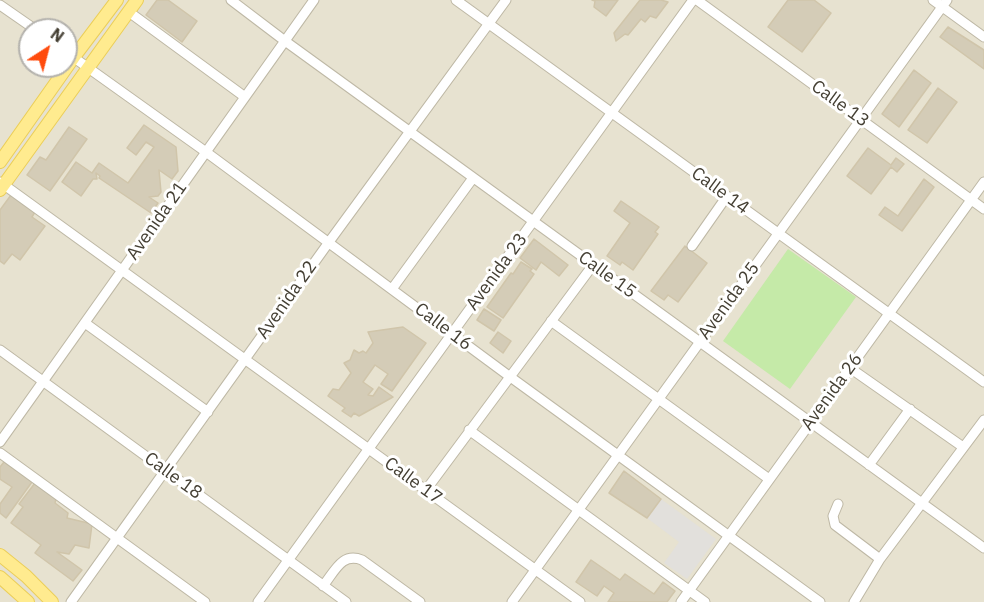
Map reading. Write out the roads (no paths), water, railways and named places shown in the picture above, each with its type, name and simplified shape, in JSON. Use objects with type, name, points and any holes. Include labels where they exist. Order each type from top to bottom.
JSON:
[{"type":"main road","points":[[78,45],[117,0]]},
{"type":"main road","points":[[1,186],[137,0]]},
{"type":"main road","points":[[0,162],[54,78]]},
{"type":"main road","points":[[0,555],[26,576],[52,602]]},
{"type":"main road","points":[[0,577],[28,602]]},
{"type":"street","name":"Calle 15","points":[[231,0],[984,549]]},
{"type":"street","name":"Avenida 21","points":[[0,442],[314,0]]},
{"type":"street","name":"Calle 14","points":[[456,0],[984,382]]},
{"type":"street","name":"Avenida 22","points":[[71,602],[506,0]]},
{"type":"street","name":"Avenida 23","points":[[258,602],[695,0]]},
{"type":"street","name":"Calle 13","points":[[695,0],[984,209]]},
{"type":"street","points":[[933,0],[944,3],[984,37]]},
{"type":"street","name":"Avenida 25","points":[[512,602],[944,3]]},
{"type":"street","points":[[0,4],[19,18]]},
{"type":"street","points":[[129,12],[245,97]]},
{"type":"street","name":"Calle 16","points":[[78,60],[820,602]]},
{"type":"street","points":[[392,289],[473,178]]},
{"type":"street","name":"Avenida 26","points":[[681,602],[984,182]]},
{"type":"street","name":"Calle 17","points":[[1,186],[122,270],[580,602]]},
{"type":"street","points":[[692,246],[727,196]]},
{"type":"street","points":[[426,490],[508,376],[593,265]]},
{"type":"street","points":[[551,321],[769,479]]},
{"type":"street","points":[[85,323],[208,412]]},
{"type":"street","name":"Calle 18","points":[[0,350],[346,602]]},
{"type":"street","points":[[850,368],[963,447]]},
{"type":"street","points":[[869,465],[910,409]]},
{"type":"street","points":[[854,602],[880,559],[984,420]]},
{"type":"street","points":[[469,430],[705,602]]},
{"type":"street","points":[[0,453],[205,602]]},
{"type":"street","points":[[838,504],[833,516],[835,525],[880,559]]},
{"type":"street","points":[[323,586],[344,559],[354,557],[362,560],[420,602]]}]
